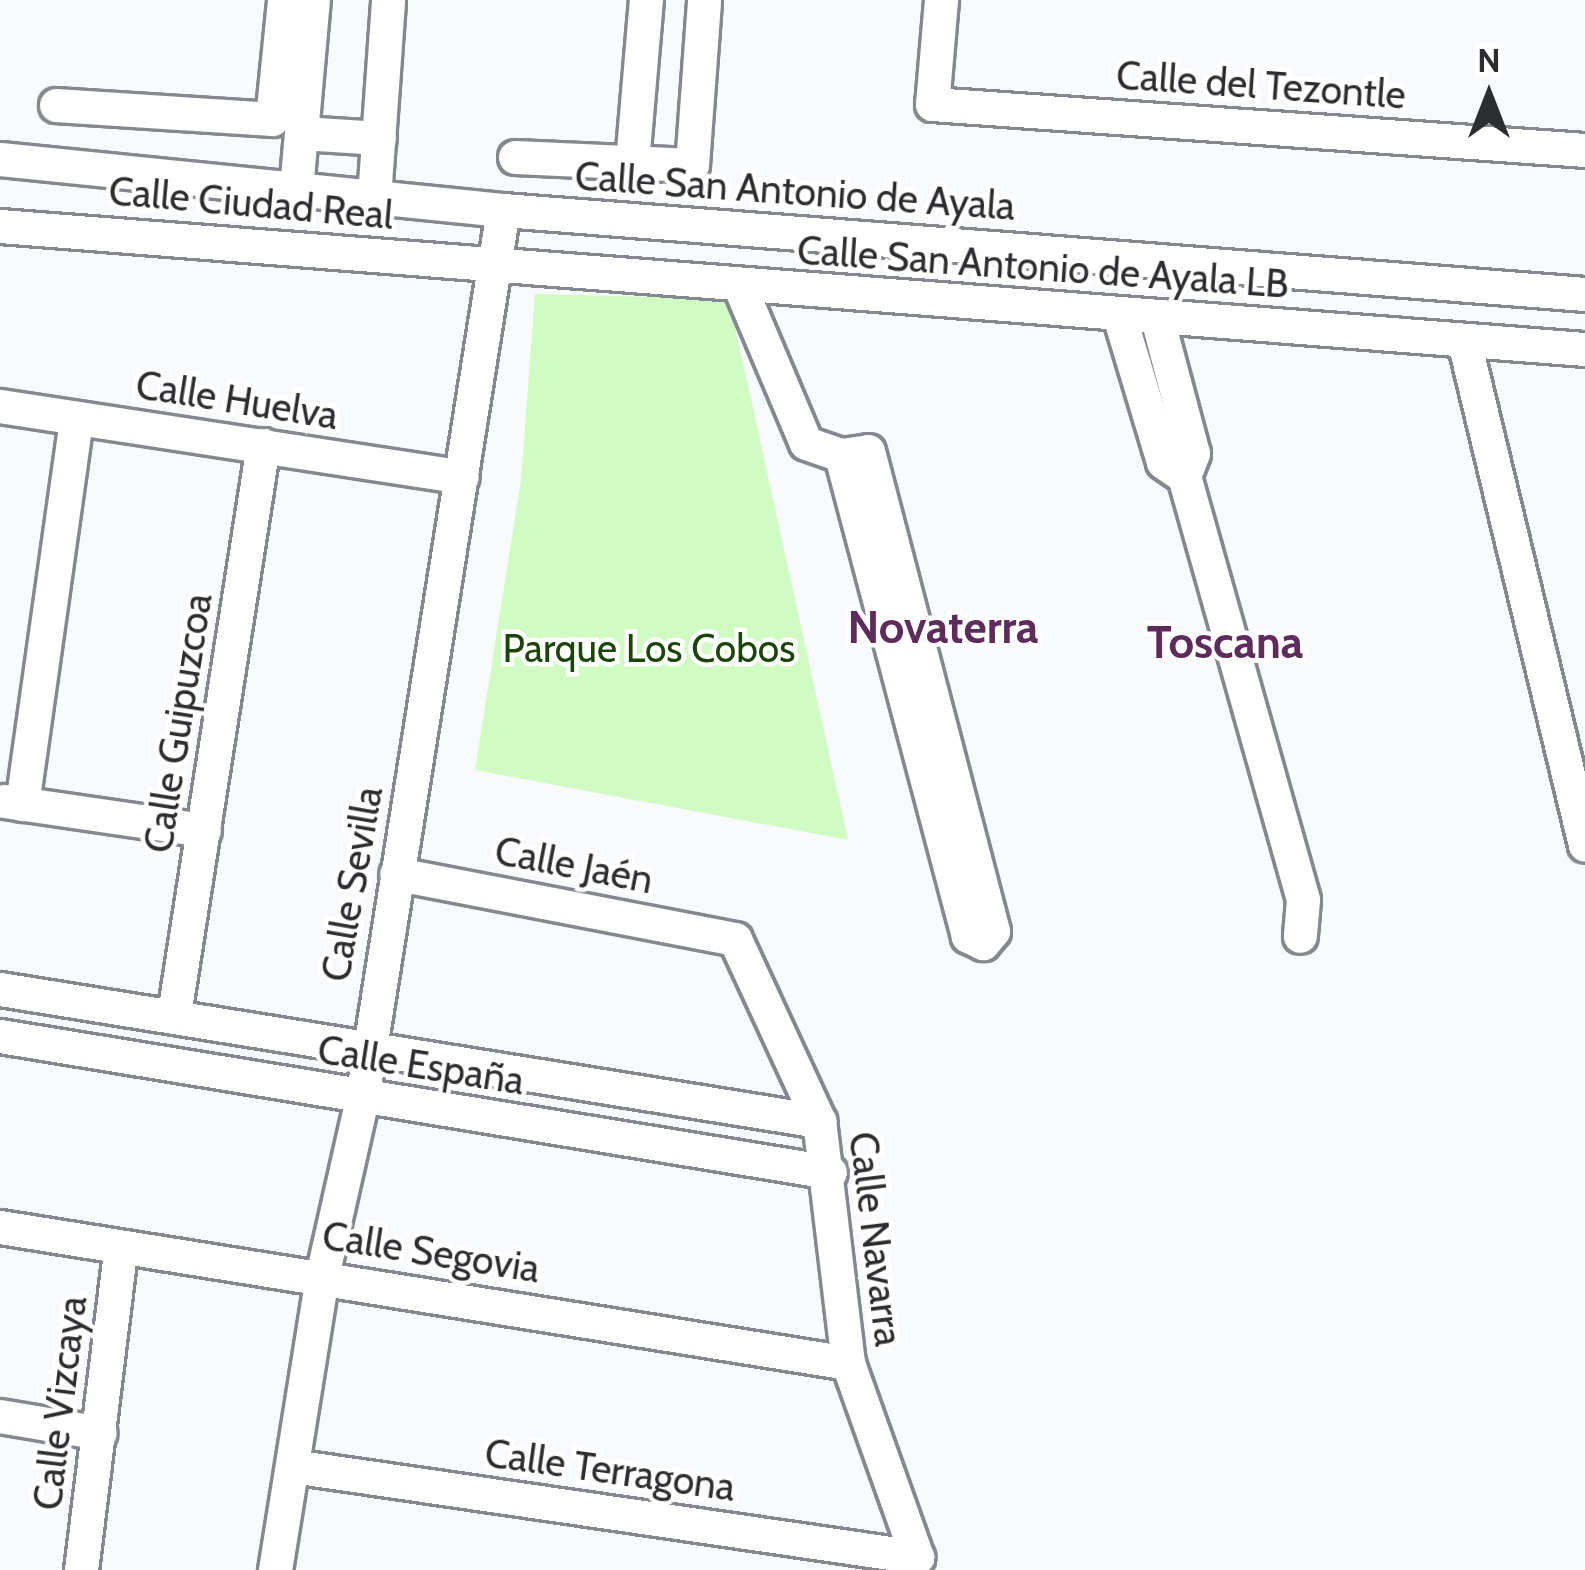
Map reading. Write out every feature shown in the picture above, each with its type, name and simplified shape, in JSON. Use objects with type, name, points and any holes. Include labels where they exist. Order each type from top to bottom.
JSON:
[{"type":"street","points":[[56,105],[272,119],[284,0]]},
{"type":"street","points":[[296,189],[313,0]]},
{"type":"street","points":[[374,197],[388,0]]},
{"type":"street","points":[[632,162],[646,0]]},
{"type":"street","points":[[515,157],[692,165],[704,0]]},
{"type":"street","name":"Calle del Tezontle","points":[[940,0],[932,104],[1585,150]]},
{"type":"street","points":[[302,133],[379,138]]},
{"type":"street","name":"Calle San Antonio de Ayala","points":[[0,159],[503,210],[1585,294]]},
{"type":"street","name":"Calle Sevilla","points":[[275,1570],[322,1276],[362,1098],[503,210]]},
{"type":"street","name":"Calle Ciudad Real","points":[[0,226],[495,265]]},
{"type":"street","points":[[1041,310],[1048,252]]},
{"type":"street","name":"Calle San Antonio de Ayala LB","points":[[495,265],[1585,350]]},
{"type":"street","points":[[740,287],[806,443],[841,455],[868,451],[892,603],[929,740],[993,931],[982,944],[968,936],[929,740]]},
{"type":"street","points":[[1119,315],[1163,462],[1184,476]]},
{"type":"street","points":[[1157,318],[1193,453],[1184,476],[1304,901],[1300,936]]},
{"type":"street","points":[[1464,341],[1585,845]]},
{"type":"street","name":"Calle Huelva","points":[[0,406],[462,477]]},
{"type":"street","points":[[76,418],[11,802],[204,830]]},
{"type":"street","name":"Calle Guipuzcoa","points":[[174,1014],[263,446]]},
{"type":"street","name":"Calle Jaén","points":[[396,874],[735,939]]},
{"type":"street","name":"Calle Navarra","points":[[735,939],[820,1121],[830,1172],[848,1363],[916,1557]]},
{"type":"street","name":"Calle España","points":[[0,988],[820,1121]]},
{"type":"street","name":"Calle España","points":[[0,1036],[830,1172]]},
{"type":"street","name":"Calle Segovia","points":[[0,1227],[848,1363]]},
{"type":"street","name":"Calle Vizcaya","points":[[81,1570],[121,1246]]},
{"type":"street","points":[[0,1417],[100,1433]]},
{"type":"street","name":"Calle Terragona","points":[[292,1466],[916,1557]]},
{"type":"green space","name":"Parque Los Cobos","points":[[535,294],[729,299],[848,840],[475,770],[521,480]]},
{"type":"district","name":"Novaterra","points":[[943,628]]},
{"type":"district","name":"Toscana","points":[[1225,643]]}]
